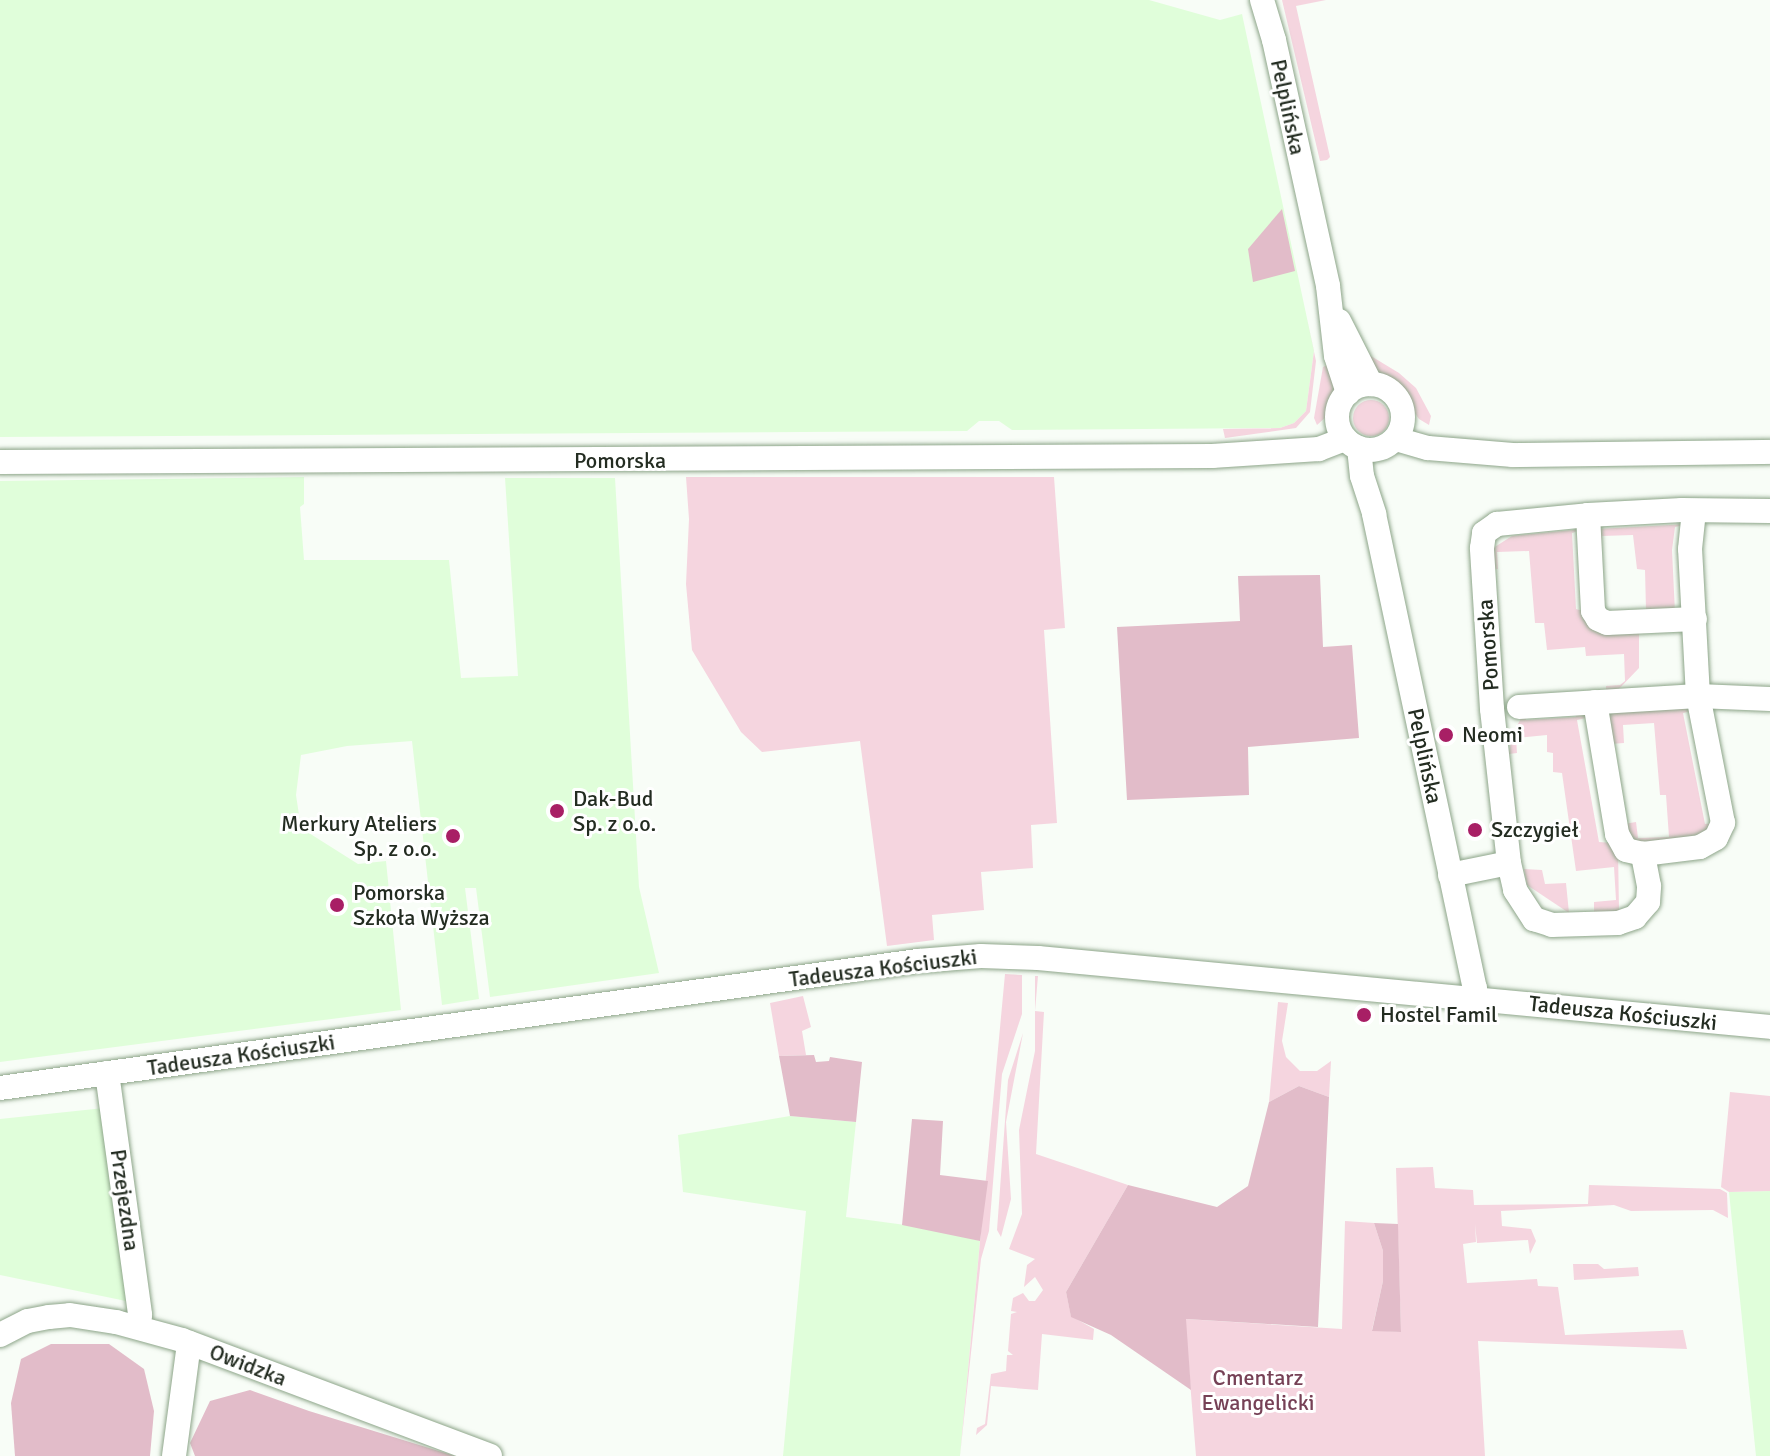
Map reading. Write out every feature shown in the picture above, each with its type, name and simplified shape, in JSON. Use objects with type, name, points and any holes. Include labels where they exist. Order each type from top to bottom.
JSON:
[{"type":"street","name":"Pelplińska","points":[[1262,0],[1274,40],[1333,308],[1360,389],[1338,411],[1371,436],[1374,514],[1475,988],[1474,999]]},
{"type":"street","points":[[1360,389],[1394,395],[1371,436]]},
{"type":"street","points":[[1371,436],[1433,433],[1526,454],[1770,452]]},
{"type":"street","name":"Pomorska","points":[[0,462],[1240,455],[1319,449],[1371,436]]},
{"type":"street","points":[[1595,702],[1617,834],[1626,849],[1643,854],[1700,847],[1716,838],[1723,823],[1698,696],[1690,549],[1694,511]]},
{"type":"street","name":"Pomorska","points":[[1643,854],[1649,886],[1648,902],[1635,917],[1618,923],[1552,925],[1534,919],[1515,890],[1509,863],[1492,709],[1482,548],[1484,533],[1497,524],[1588,515],[1770,511]]},
{"type":"street","points":[[1588,515],[1593,611],[1598,619],[1607,623],[1695,619]]},
{"type":"street","name":"Pomorska","points":[[1519,707],[1698,696],[1770,699]]},
{"type":"street","points":[[1450,875],[1509,863]]},
{"type":"street","name":"Tadeusza Kościuszki","points":[[0,1088],[918,961],[981,956],[1038,958],[1770,1027]]},
{"type":"street","name":"Przejezdna","points":[[107,1073],[140,1315],[138,1327]]},
{"type":"street","name":"Owidzka","points":[[0,1335],[28,1321],[70,1315],[138,1327],[189,1343],[490,1456]]},
{"type":"street","points":[[174,1456],[189,1343]]},
{"type":"shaded area","points":[[0,0],[1149,0],[1220,20],[1242,14],[1314,351],[1306,411],[1294,423],[1280,428],[1012,430],[999,421],[979,421],[967,431],[0,437]]},
{"type":"shaded area","points":[[1282,209],[1295,271],[1253,282],[1248,249]]},
{"type":"shaded area","points":[[304,477],[304,504],[300,507],[304,560],[449,560],[461,678],[518,676],[505,478],[615,478],[639,887],[659,973],[490,997],[476,888],[465,888],[479,999],[442,1005],[412,741],[347,746],[301,755],[296,795],[301,828],[358,864],[386,861],[401,1010],[0,1062],[0,481]]},
{"type":"shaded area","points":[[1320,575],[1323,647],[1352,645],[1359,738],[1248,747],[1249,795],[1127,800],[1117,627],[1240,621],[1238,576]]},
{"type":"shaded area","points":[[814,1055],[816,1062],[829,1061],[830,1057],[862,1062],[856,1122],[790,1116],[779,1056]]},
{"type":"shaded area","points":[[1299,1086],[1329,1097],[1318,1327],[1186,1319],[1191,1390],[1111,1335],[1071,1317],[1066,1292],[1128,1185],[1217,1207],[1248,1186],[1269,1102]]},
{"type":"shaded area","points":[[104,1108],[126,1301],[0,1275],[0,1119]]},
{"type":"shaded area","points":[[790,1116],[856,1122],[846,1217],[935,1229],[980,1241],[960,1456],[783,1456],[806,1211],[683,1192],[678,1135]]},
{"type":"shaded area","points":[[912,1119],[943,1121],[940,1175],[988,1181],[980,1241],[902,1225]]},
{"type":"shaded area","points":[[1770,1191],[1770,1456],[1756,1456],[1729,1192]]},
{"type":"shaded area","points":[[1374,1223],[1398,1224],[1401,1332],[1372,1331],[1383,1281],[1383,1251]]},
{"type":"shaded area","points":[[51,1344],[109,1344],[144,1369],[154,1411],[150,1456],[15,1456],[11,1403],[21,1359]]},
{"type":"shaded area","points":[[250,1390],[455,1456],[195,1456],[190,1443],[210,1401]]},
{"type":"green space","points":[[1282,0],[1326,0],[1296,6],[1330,157],[1327,160],[1320,161]]},
{"type":"green space","points":[[1314,351],[1316,361],[1310,412],[1296,428],[1225,438],[1223,429],[1280,428],[1294,423],[1306,411]]},
{"type":"green space","points":[[1366,353],[1399,373],[1416,388],[1431,416],[1429,425],[1419,419],[1394,383],[1373,374]]},
{"type":"green space","points":[[1331,363],[1337,393],[1327,416],[1317,425],[1314,418],[1323,367]]},
{"type":"green space","points":[[1371,400],[1383,406],[1389,418],[1383,430],[1371,436],[1359,430],[1353,418],[1359,406]]},
{"type":"green space","points":[[686,477],[1054,477],[1065,628],[1044,630],[1057,823],[1031,825],[1033,868],[981,872],[984,910],[932,915],[934,940],[887,946],[860,741],[762,752],[741,732],[692,650],[686,584],[689,519]]},
{"type":"green space","points":[[1688,524],[1675,527],[1672,550],[1675,613],[1617,619],[1615,610],[1646,610],[1645,570],[1637,569],[1633,535],[1602,536],[1601,550],[1597,529]]},
{"type":"green space","points":[[1583,529],[1572,533],[1576,609],[1639,627],[1639,668],[1616,692],[1606,694],[1606,686],[1620,685],[1625,681],[1624,654],[1586,656],[1585,647],[1547,650],[1544,623],[1535,623],[1529,551],[1497,552],[1498,569],[1491,570],[1490,550],[1512,536]]},
{"type":"green space","points":[[1690,701],[1691,711],[1683,713],[1705,824],[1716,823],[1715,834],[1637,848],[1624,824],[1636,822],[1638,838],[1669,837],[1666,795],[1660,795],[1654,723],[1623,725],[1624,743],[1610,744],[1605,711]]},
{"type":"green space","points":[[1577,706],[1590,717],[1577,720],[1599,842],[1613,843],[1618,848],[1619,911],[1594,916],[1594,902],[1616,900],[1614,867],[1576,871],[1562,773],[1553,772],[1553,753],[1547,752],[1547,735],[1516,738],[1517,753],[1509,754],[1512,735],[1525,711],[1526,720],[1576,717]]},
{"type":"green space","points":[[1524,869],[1542,870],[1545,884],[1566,883],[1569,913],[1527,885]]},
{"type":"green space","points":[[1005,974],[1022,975],[1022,1014],[1002,1074],[989,1231],[981,1259],[960,1456]]},
{"type":"green space","points":[[1035,976],[1038,976],[1035,1011]]},
{"type":"green space","points":[[803,996],[811,1027],[802,1031],[806,1055],[779,1056],[770,1003]]},
{"type":"green space","points":[[1278,1002],[1288,1003],[1282,1041],[1286,1057],[1300,1071],[1317,1071],[1331,1061],[1329,1097],[1299,1086],[1269,1102]]},
{"type":"green space","points":[[1035,1011],[1044,1012],[1036,1154],[1128,1185],[1066,1292],[1071,1316],[1094,1329],[1093,1340],[1042,1334],[1038,1390],[991,1386],[987,1425],[976,1435],[977,1428],[985,1424],[991,1374],[1006,1371],[1007,1355],[1013,1355],[1008,1351],[1011,1314],[1017,1312],[1011,1311],[1013,1298],[1023,1293],[1029,1301],[1035,1301],[1043,1290],[1035,1277],[1024,1287],[1027,1265],[1035,1259],[1009,1249],[1022,1214],[1019,1130],[1035,1051]]},
{"type":"green space","points":[[1023,1033],[1006,1122],[1011,1199],[1001,1237],[997,1230],[1008,1080]]},
{"type":"green space","points":[[1730,1092],[1770,1096],[1770,1191],[1729,1192],[1721,1187]]},
{"type":"green space","name":"Cmentarz Ewangelicki","points":[[1433,1167],[1435,1188],[1473,1190],[1474,1205],[1588,1204],[1589,1185],[1720,1189],[1727,1193],[1728,1218],[1713,1210],[1631,1211],[1614,1205],[1501,1211],[1502,1226],[1531,1229],[1536,1241],[1530,1254],[1528,1240],[1477,1243],[1475,1224],[1476,1242],[1463,1244],[1467,1283],[1537,1279],[1538,1286],[1558,1287],[1565,1335],[1683,1330],[1687,1349],[1478,1341],[1485,1456],[1196,1456],[1185,1319],[1342,1329],[1345,1221],[1374,1223],[1383,1251],[1383,1281],[1372,1330],[1401,1332],[1396,1168]]},
{"type":"green space","points":[[1573,1264],[1598,1264],[1604,1269],[1638,1267],[1639,1276],[1574,1280]]},
{"type":"place","name":"Neomi","points":[[1446,735]]},
{"type":"place","name":"Dak-Bud Sp. z o.o.","points":[[557,811]]},
{"type":"place","name":"Szczygieł","points":[[1475,830]]},
{"type":"place","name":"Merkury Ateliers Sp. z o.o.","points":[[453,836]]},
{"type":"place","name":"Pomorska Szkoła Wyższa","points":[[337,905]]},
{"type":"place","name":"Hostel Famil","points":[[1364,1015]]}]
